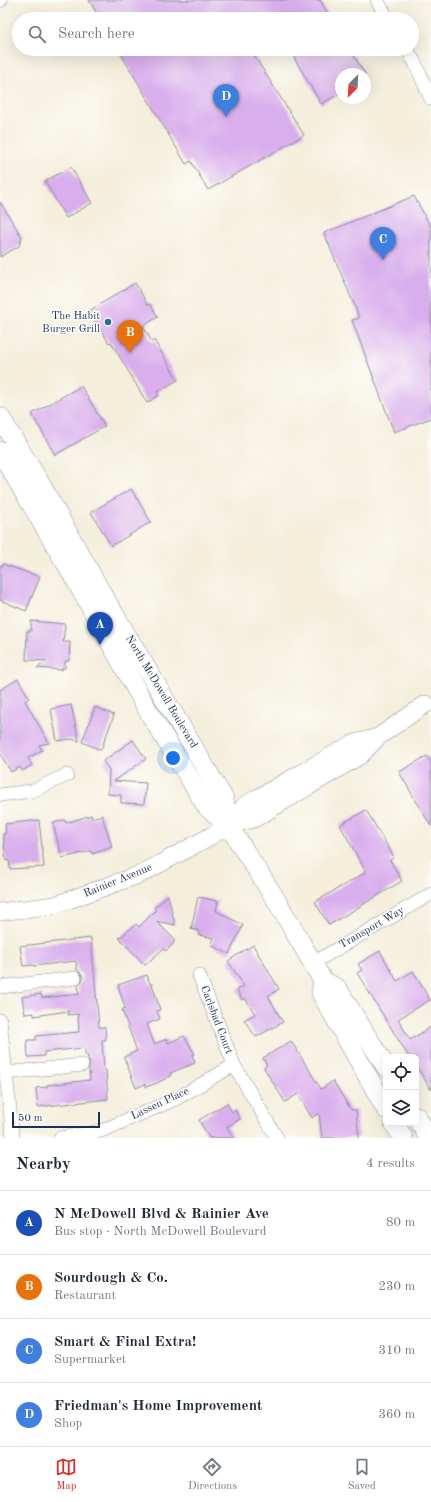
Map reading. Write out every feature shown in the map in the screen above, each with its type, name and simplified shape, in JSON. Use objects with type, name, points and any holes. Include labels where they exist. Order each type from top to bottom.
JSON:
[{"type":"main road","name":"North McDowell Boulevard","points":[[0,417],[224,799],[228,825]]},
{"type":"main road","name":"North McDowell Boulevard","points":[[0,451],[63,558],[150,714],[207,807],[228,825],[275,898],[323,981],[321,993],[383,1104]]},
{"type":"main road","points":[[323,981],[338,988],[383,1062]]},
{"type":"main road","points":[[419,1121],[429,1138]]},
{"type":"main road","points":[[396,1126],[403,1138]]},
{"type":"street","points":[[377,0],[384,12]]},
{"type":"street","points":[[411,56],[431,99]]},
{"type":"street","name":"Rainier Avenue","points":[[0,912],[55,905],[141,874],[211,836],[228,825],[254,819],[361,755],[378,737],[426,704]]},
{"type":"street","points":[[0,795],[32,791],[67,775]]},
{"type":"street","name":"Transport Way","points":[[313,963],[431,894]]},
{"type":"street","name":"Carlsbad Court","points":[[198,975],[234,1065],[277,1138]]},
{"type":"street","points":[[0,987],[75,978]]},
{"type":"street","points":[[0,1020],[13,1138]]},
{"type":"street","points":[[6,1073],[82,1065]]},
{"type":"street","name":"Lassen Place","points":[[60,1138],[102,1134],[176,1099],[234,1065]]},
{"type":"building","points":[[89,0],[320,0],[327,12],[96,12]]},
{"type":"building","points":[[122,56],[254,56],[304,135],[208,190],[191,161],[186,164]]},
{"type":"building","points":[[293,56],[354,56],[361,68],[335,68],[335,96],[321,104]]},
{"type":"building","points":[[71,167],[92,203],[66,218],[45,181]]},
{"type":"building","points":[[414,196],[431,227],[431,418],[394,432],[352,320],[359,318],[356,309],[324,233]]},
{"type":"building","points":[[0,202],[22,237],[19,246],[0,257]]},
{"type":"building","points":[[135,283],[148,305],[150,304],[158,317],[143,326],[152,342],[154,340],[178,380],[157,392],[159,395],[147,403],[111,342],[109,343],[89,311]]},
{"type":"building","points":[[81,386],[105,426],[55,455],[32,414]]},
{"type":"building","points":[[131,489],[151,522],[111,546],[91,512]]},
{"type":"building","points":[[3,564],[40,577],[26,611],[0,600],[0,565],[2,566]]},
{"type":"building","points":[[31,621],[65,624],[63,642],[70,642],[69,661],[65,661],[65,668],[62,668],[62,670],[37,668],[47,661],[26,660],[27,631],[31,631]]},
{"type":"building","points":[[18,679],[29,698],[25,701],[49,743],[39,745],[42,750],[28,758],[32,765],[22,771],[20,767],[11,772],[0,753],[0,690]]},
{"type":"building","points":[[71,705],[79,741],[72,739],[57,741],[51,709]]},
{"type":"building","points":[[95,707],[114,715],[101,750],[82,742]]},
{"type":"building","points":[[133,740],[146,759],[114,781],[146,783],[144,804],[121,803],[121,795],[108,794],[109,770],[103,761]]},
{"type":"building","points":[[427,756],[431,762],[431,826],[399,772]]},
{"type":"building","points":[[366,810],[394,857],[390,860],[402,881],[329,925],[315,902],[366,872],[340,825]]},
{"type":"building","points":[[91,815],[92,818],[102,815],[112,847],[92,854],[91,851],[62,858],[53,823],[65,820],[66,823]]},
{"type":"building","points":[[39,820],[44,867],[10,869],[9,860],[6,861],[3,834],[6,833],[5,824]]},
{"type":"building","points":[[168,895],[175,925],[156,921],[174,939],[174,943],[166,951],[163,949],[145,965],[119,938],[136,924],[139,927],[156,910],[154,908]]},
{"type":"building","points":[[198,897],[218,901],[216,911],[243,925],[229,954],[211,945],[214,938],[198,935],[199,931],[191,929]]},
{"type":"building","points":[[91,938],[99,1027],[105,1027],[106,1040],[102,1040],[108,1099],[38,1107],[36,1088],[47,1087],[47,1085],[90,1080],[90,1064],[87,1055],[85,1055],[85,1048],[44,1052],[44,1056],[28,1057],[27,1040],[36,1040],[36,1036],[79,1032],[78,1014],[68,1015],[68,1011],[34,1016],[34,1013],[25,1014],[22,997],[41,994],[42,998],[79,994],[78,986],[83,977],[77,970],[76,961],[23,966],[20,946]]},
{"type":"building","points":[[253,945],[279,989],[268,996],[283,1022],[256,1037],[244,1020],[255,1014],[245,998],[242,1000],[237,990],[244,986],[228,961]]},
{"type":"building","points":[[380,951],[397,981],[413,971],[430,1000],[398,1019],[410,1040],[431,1027],[431,1090],[419,1070],[419,1054],[407,1054],[357,973],[362,970],[358,964]]},
{"type":"building","points":[[147,975],[150,984],[152,984],[160,1010],[157,1011],[160,1019],[147,1024],[154,1044],[167,1039],[168,1043],[184,1036],[195,1054],[192,1055],[195,1063],[170,1073],[171,1076],[157,1083],[146,1087],[145,1084],[136,1088],[124,1057],[137,1051],[122,1010],[125,1008],[118,985]]},
{"type":"building","points":[[291,1041],[321,1089],[333,1081],[351,1110],[356,1110],[359,1138],[322,1138],[319,1113],[312,1118],[298,1094],[285,1102],[264,1068],[267,1065],[263,1058]]},
{"type":"building","points":[[227,1103],[232,1112],[235,1110],[240,1119],[227,1127],[233,1138],[209,1138],[199,1120]]},
{"type":"place","name":"Friedman's Home Improvement","points":[[226,117]]},
{"type":"place","name":"Smart & Final Extra!","points":[[383,260]]},
{"type":"place","name":"The Habit Burger Grill","points":[[108,322]]},
{"type":"place","name":"Sourdough & Co.","points":[[130,353]]},
{"type":"place","name":"N McDowell Blvd & Rainier Ave","points":[[100,645]]}]
